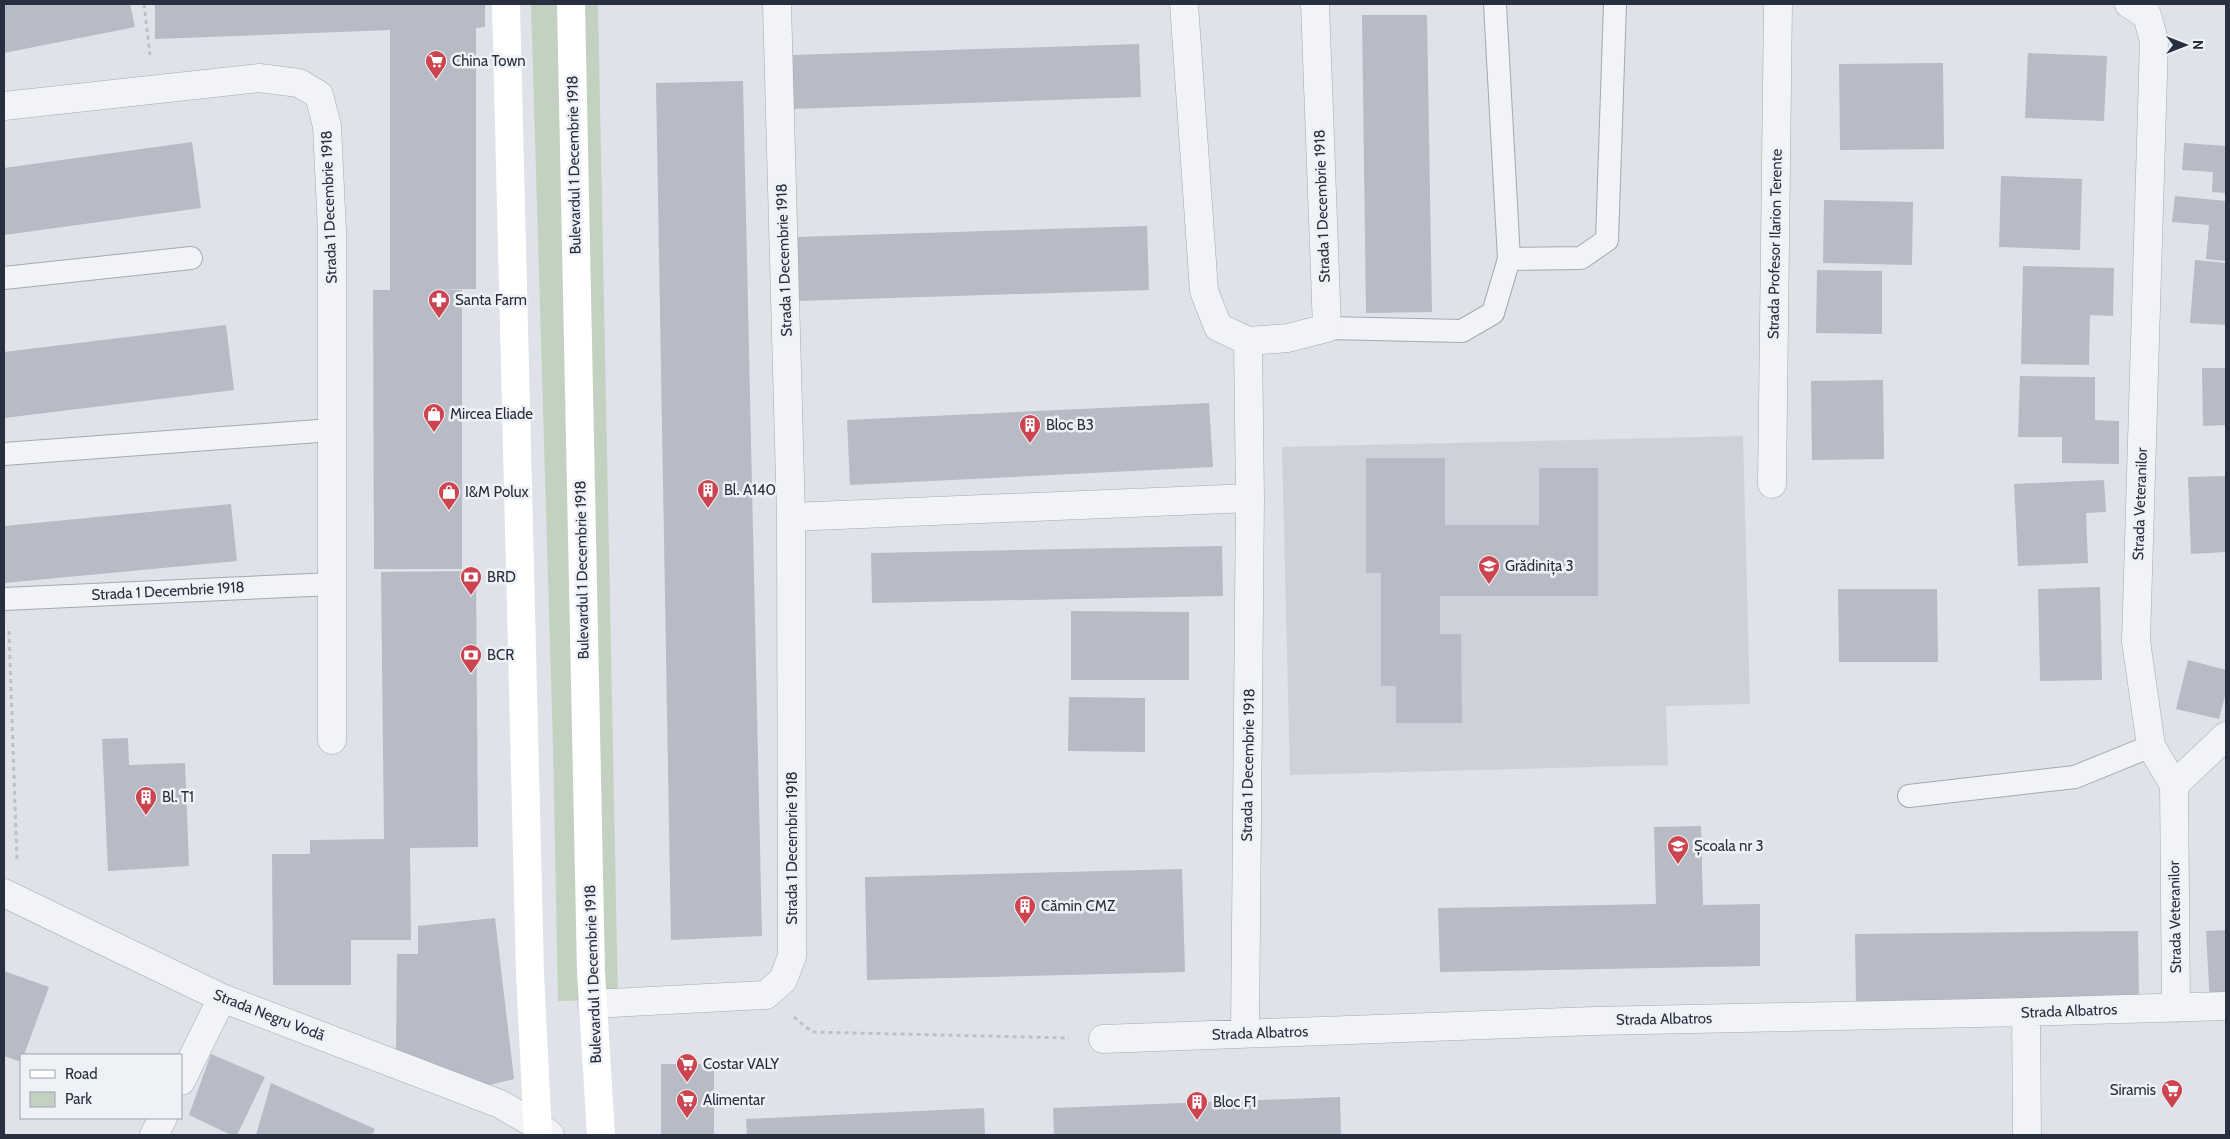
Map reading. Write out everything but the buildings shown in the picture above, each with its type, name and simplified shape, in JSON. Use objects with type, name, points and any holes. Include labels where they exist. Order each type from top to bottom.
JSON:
[{"type":"main road","points":[[506,4],[530,973],[542,1132]]},
{"type":"main road","name":"Bulevardul 1 Decembrie 1918","points":[[571,4],[592,1004],[601,1135]]},
{"type":"street","name":"Strada 1 Decembrie 1918","points":[[766,995],[783,980],[792,956],[792,517],[777,4]]},
{"type":"street","points":[[1184,4],[1204,291],[1218,327],[1248,341],[1288,338],[1327,328]]},
{"type":"street","name":"Strada 1 Decembrie 1918","points":[[1315,4],[1327,328]]},
{"type":"street","name":"Strada Profesor Ilarion Terente","points":[[1772,484],[1778,4]]},
{"type":"street","name":"Strada Veteranilor","points":[[2130,4],[2146,14],[2154,41],[2136,641],[2151,746],[2174,785],[2176,1008]]},
{"type":"street","name":"Strada 1 Decembrie 1918","points":[[4,106],[259,78],[299,83],[319,95],[327,126],[332,231],[332,740]]},
{"type":"street","name":"Strada 1 Decembrie 1918","points":[[1245,1033],[1250,498],[1248,341]]},
{"type":"street","points":[[792,517],[1250,498]]},
{"type":"street","points":[[2174,785],[2226,736]]},
{"type":"street","name":"Strada Negru Vodă","points":[[11,897],[222,998],[500,1104],[542,1132]]},
{"type":"street","points":[[592,1004],[766,995]]},
{"type":"street","points":[[182,1079],[222,998]]},
{"type":"street","name":"Strada Albatros","points":[[1102,1039],[1594,1021],[2226,1006]]},
{"type":"street","points":[[2026,1012],[2027,1135]]},
{"type":"street","points":[[154,1135],[162,1119]]},
{"type":"lane","points":[[1327,328],[1462,331],[1493,312],[1509,259],[1495,4]]},
{"type":"lane","points":[[1509,259],[1582,258],[1607,240],[1615,4]]},
{"type":"lane","points":[[4,278],[191,258]]},
{"type":"lane","points":[[4,454],[332,430]]},
{"type":"lane","name":"Strada 1 Decembrie 1918","points":[[6,599],[332,584]]},
{"type":"lane","points":[[1909,796],[2075,777],[2151,746]]},
{"type":"path","points":[[144,4],[154,90]]},
{"type":"path","points":[[6,599],[11,897]]},
{"type":"path","points":[[766,995],[812,1032],[1102,1039]]},
{"type":"shaded area","points":[[1743,436],[1750,704],[1666,706],[1668,765],[1290,775],[1282,447]]},
{"type":"green space","points":[[531,4],[598,4],[618,1000],[558,1001],[553,747]]},
{"type":"place","name":"China Town","points":[[436,80]]},
{"type":"place","name":"Santa Farm","points":[[439,319]]},
{"type":"place","name":"Mircea Eliade","points":[[434,433]]},
{"type":"place","name":"Bloc B3","points":[[1030,444]]},
{"type":"place","name":"Bl. A140","points":[[708,509]]},
{"type":"place","name":"I&M Polux","points":[[449,511]]},
{"type":"place","name":"Grădinița 3","points":[[1489,585]]},
{"type":"place","name":"BRD","points":[[471,596]]},
{"type":"place","name":"BCR","points":[[471,674]]},
{"type":"place","name":"Bl. T1","points":[[146,816]]},
{"type":"place","name":"Școala nr 3","points":[[1678,865]]},
{"type":"place","name":"Cămin CMZ","points":[[1025,925]]},
{"type":"place","name":"Costar VALY","points":[[687,1083]]},
{"type":"place","name":"Siramis","points":[[2172,1109]]},
{"type":"place","name":"Alimentar","points":[[687,1119]]},
{"type":"place","name":"Bloc F1","points":[[1197,1121]]}]
